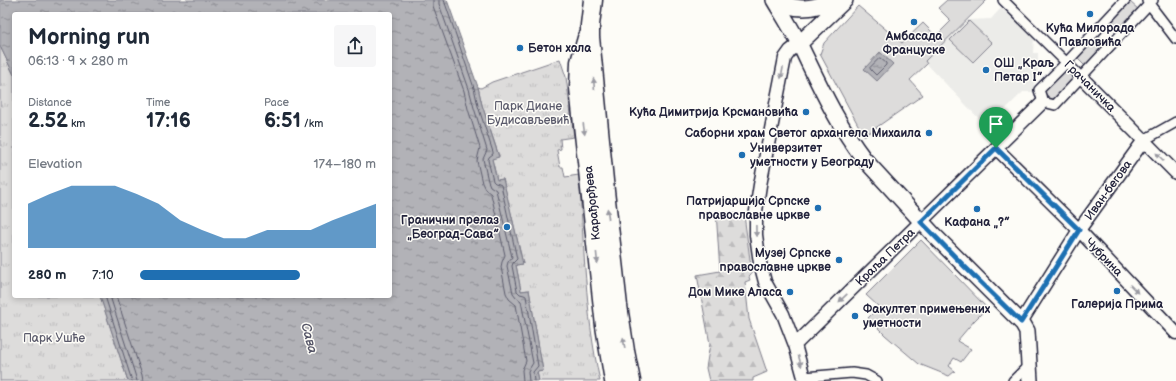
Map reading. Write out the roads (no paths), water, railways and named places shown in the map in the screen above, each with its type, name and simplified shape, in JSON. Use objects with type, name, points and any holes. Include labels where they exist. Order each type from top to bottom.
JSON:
[{"type":"main road","name":"Карађорђева","points":[[593,0],[590,37],[605,191],[621,329],[631,381]]},
{"type":"main road","name":"Карађорђева","points":[[590,25],[580,62],[579,88],[605,326],[614,381]]},
{"type":"street","points":[[774,0],[799,44],[836,116],[855,148],[921,222],[1021,322],[1027,331],[1030,381]]},
{"type":"street","points":[[777,0],[785,5],[807,8],[815,7],[833,0]]},
{"type":"street","points":[[844,0],[790,51],[785,58],[760,185],[756,217],[757,249],[765,282],[783,314],[795,345],[805,379],[852,373],[866,375],[877,381]]},
{"type":"street","name":"Грачаничка","points":[[1004,0],[1176,173]]},
{"type":"street","points":[[1125,0],[1040,90],[1043,102],[1055,105],[1082,79],[1150,1],[1176,39]]},
{"type":"street","name":"Краља Петра","points":[[795,345],[1043,102]]},
{"type":"street","points":[[1144,140],[1176,122]]},
{"type":"street","name":"Иван-бегова","points":[[1021,322],[1079,230],[1144,140]]},
{"type":"street","name":"Чубрина","points":[[996,148],[1079,230],[1176,332]]},
{"type":"street","points":[[1013,381],[1029,365]]},
{"type":"water","name":"Сава","points":[[0,0],[447,0],[478,87],[482,105],[499,157],[492,159],[497,180],[503,179],[523,264],[516,265],[521,291],[529,290],[543,371],[537,372],[539,381],[128,381],[101,298],[392,298],[392,12],[12,12],[12,71],[0,46]]},
{"type":"water","points":[[880,52],[893,64],[877,81],[864,69]]},
{"type":"place","name":"Кућа Милорада Павловића","points":[[1090,14]]},
{"type":"place","name":"Амбасада Француске","points":[[914,22]]},
{"type":"place","name":"Бетон хала","points":[[520,48]]},
{"type":"place","name":"ОШ „Краљ Петар I”","points":[[986,70]]},
{"type":"place","name":"Кућа Димитрија Крсмановића","points":[[806,112]]},
{"type":"place","name":"Саборни храм Светог архангела Михаила","points":[[929,133]]},
{"type":"place","name":"Универзитет уметности у Београду","points":[[742,155]]},
{"type":"place","name":"Патријаршија Српске православне цркве","points":[[818,208]]},
{"type":"place","name":"Кафана „?”","points":[[977,209]]},
{"type":"place","name":"Гранични прелаз „Београд-Сава”","points":[[507,227]]},
{"type":"place","name":"Музеј Српске православне цркве","points":[[839,260]]},
{"type":"place","name":"Галерија Прима","points":[[1117,291]]},
{"type":"place","name":"Дом Мике Аласа","points":[[790,292]]},
{"type":"place","name":"Факултет примењених уметности","points":[[855,316]]},
{"type":"park label","name":"Парк Диане Будисављевић","points":[[528,113]]},
{"type":"park label","name":"Парк Ушће","points":[[54,338]]}]
